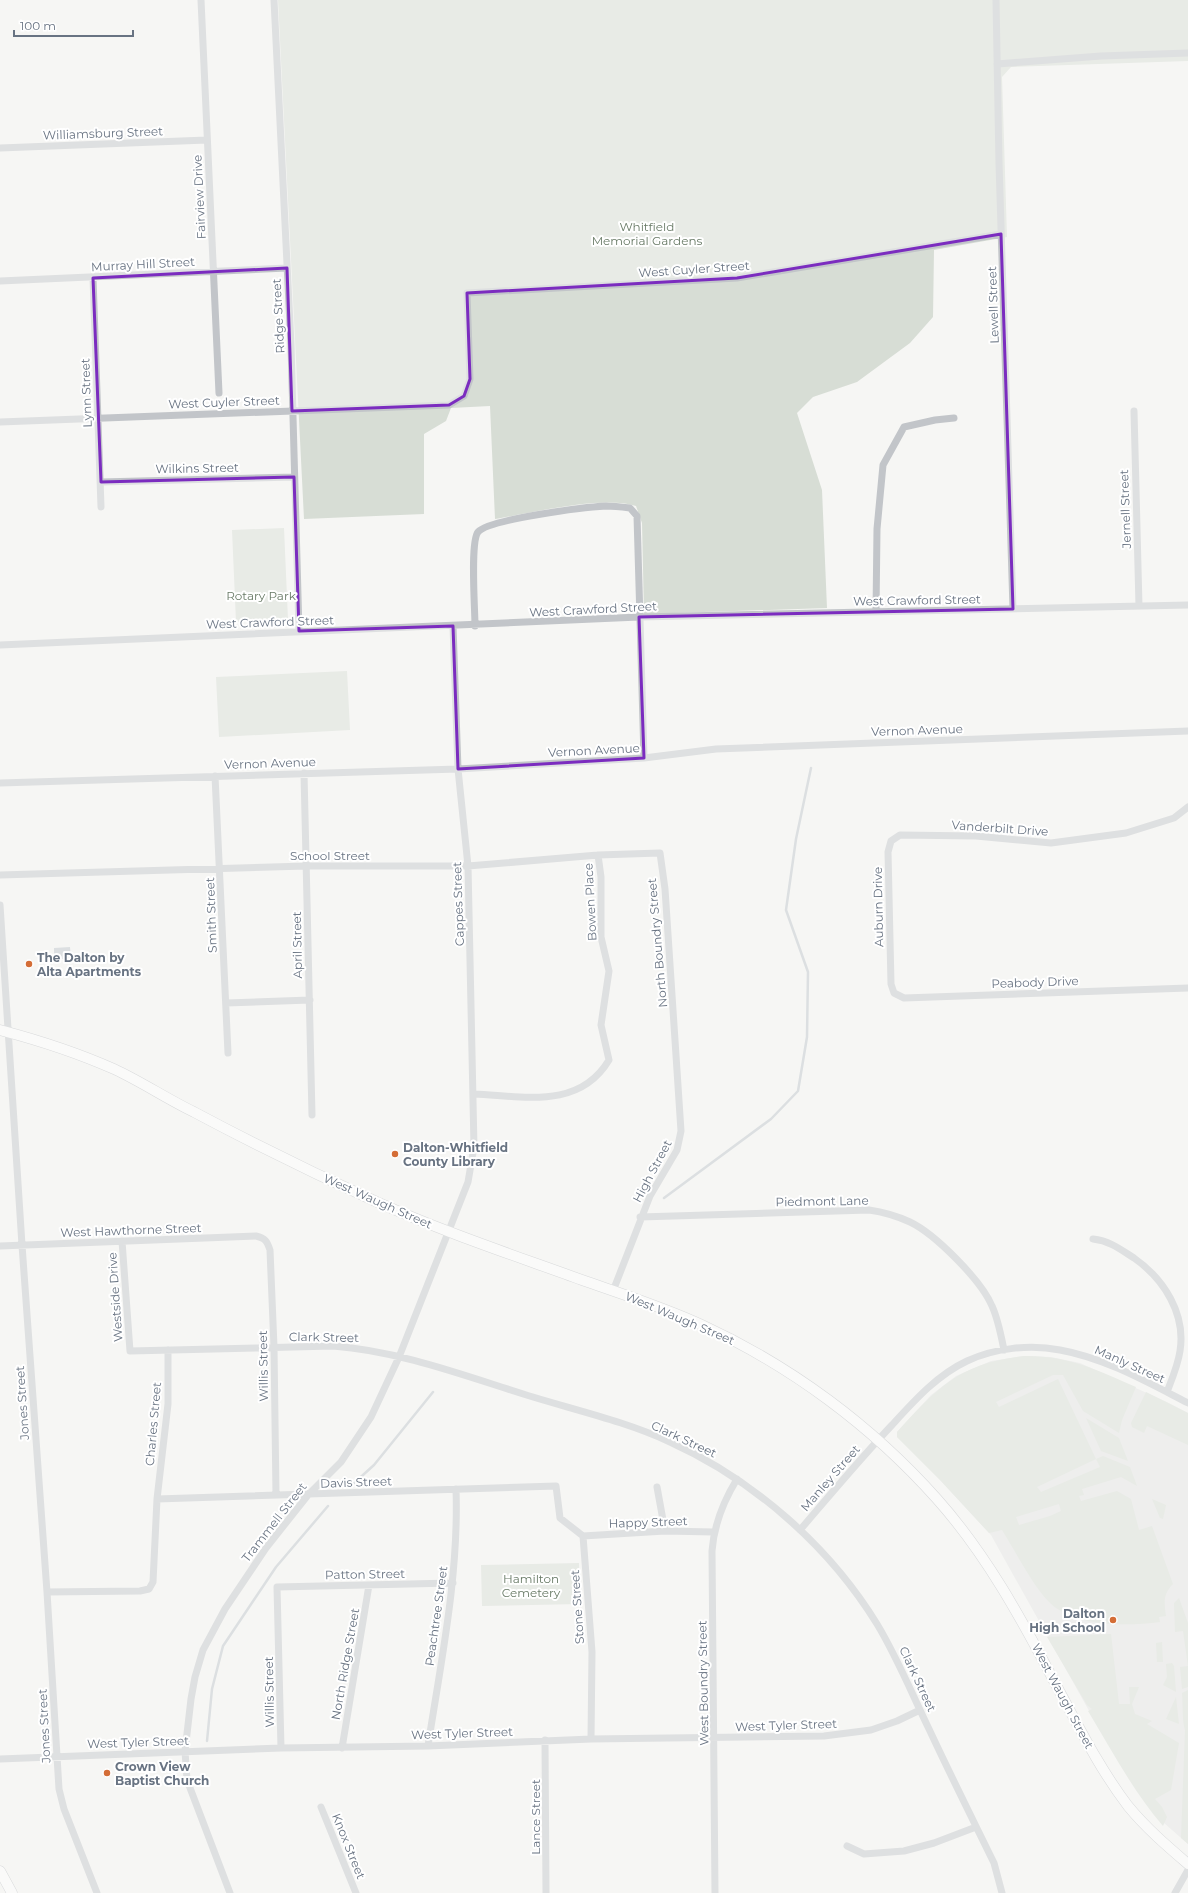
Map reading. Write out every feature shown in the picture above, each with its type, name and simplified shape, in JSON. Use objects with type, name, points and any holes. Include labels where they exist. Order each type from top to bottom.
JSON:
[{"type":"street","name":"Fairview Drive","points":[[201,0],[220,393]]},
{"type":"street","name":"Ridge Street","points":[[274,0],[292,411],[299,631]]},
{"type":"street","name":"Lewell Street","points":[[996,0],[1001,234],[1013,609]]},
{"type":"street","points":[[997,64],[1101,56],[1188,53]]},
{"type":"street","name":"Williamsburg Street","points":[[0,148],[207,140]]},
{"type":"street","name":"West Cuyler Street","points":[[0,422],[449,405],[464,396],[470,379],[467,294],[737,278],[1001,234]]},
{"type":"street","name":"Murray Hill Street","points":[[0,281],[93,278],[286,268]]},
{"type":"street","name":"Lynn Street","points":[[93,278],[101,507]]},
{"type":"street","name":"Jernell Street","points":[[1134,411],[1139,606]]},
{"type":"street","points":[[876,612],[877,529],[884,464],[904,427],[935,420],[954,418]]},
{"type":"street","name":"Wilkins Street","points":[[101,482],[294,477]]},
{"type":"street","points":[[475,626],[473,554],[474,541],[478,531],[493,523],[570,510],[607,506],[630,508],[637,516],[644,758]]},
{"type":"street","name":"West Crawford Street","points":[[0,645],[299,631],[475,626],[639,617],[1188,605]]},
{"type":"street","name":"Cappes Street","points":[[453,626],[458,769],[468,866],[474,1094],[474,1147],[468,1182]]},
{"type":"street","name":"Vernon Avenue","points":[[0,783],[458,769],[644,758],[732,748],[1188,731]]},
{"type":"street","name":"April Street","points":[[304,773],[312,1115]]},
{"type":"street","name":"Smith Street","points":[[215,776],[228,1053]]},
{"type":"street","name":"Vanderbilt Drive","points":[[900,835],[976,836],[1051,843],[1126,833],[1174,818],[1188,807]]},
{"type":"street","name":"Auburn Drive","points":[[891,984],[888,852],[890,841],[900,835]]},
{"type":"street","name":"School Street","points":[[0,875],[306,866],[468,866],[598,855],[660,853]]},
{"type":"street","name":"North Boundry Street","points":[[660,853],[665,889],[675,1032]]},
{"type":"street","name":"Bowen Place","points":[[474,1094],[544,1097],[564,1095],[586,1085],[604,1068],[608,1060],[601,1025],[609,971],[601,937],[601,877],[598,855]]},
{"type":"street","name":"Jones Street","points":[[0,905],[4,1031],[22,1245],[47,1592],[59,1789],[64,1809],[96,1893]]},
{"type":"street","name":"Peabody Drive","points":[[891,984],[894,993],[904,998],[1188,988]]},
{"type":"street","points":[[226,1003],[310,1000]]},
{"type":"street","name":"West Waugh Street","points":[[4,1031],[72,1053],[114,1069],[297,1165],[448,1232],[701,1324],[750,1349],[800,1379],[827,1398],[878,1440],[938,1501],[980,1553],[1013,1604],[1082,1733],[1114,1786],[1140,1820],[1157,1838],[1188,1864]]},
{"type":"street","name":"High Street","points":[[613,1291],[640,1217],[655,1184],[677,1150],[680,1140],[681,1131],[675,1032]]},
{"type":"street","name":"Trammell Street","points":[[230,1893],[187,1780],[185,1751],[195,1677],[203,1650],[224,1609],[266,1548],[308,1495],[341,1462],[371,1418],[399,1357],[468,1182]]},
{"type":"street","name":"Piedmont Lane","points":[[640,1217],[869,1210],[892,1215],[911,1222],[928,1233],[973,1278],[992,1306],[1004,1350]]},
{"type":"street","name":"West Hawthorne Street","points":[[0,1246],[256,1236],[264,1238]]},
{"type":"street","name":"Willis Street","points":[[264,1238],[268,1242],[270,1250],[274,1347],[276,1495]]},
{"type":"street","points":[[1093,1239],[1112,1243],[1143,1264],[1155,1275],[1174,1304],[1180,1321],[1180,1351],[1167,1392]]},
{"type":"street","name":"Westside Drive","points":[[122,1241],[130,1351]]},
{"type":"street","name":"Clark Street","points":[[130,1351],[333,1346],[359,1348],[399,1357],[608,1419],[643,1431],[670,1442],[737,1478],[755,1491],[800,1530],[820,1550],[840,1574],[876,1623],[899,1664],[994,1863],[1002,1893]]},
{"type":"street","name":"Manly Street","points":[[878,1440],[920,1394],[937,1380],[968,1361],[1004,1350],[1041,1348],[1079,1354],[1102,1361],[1188,1403]]},
{"type":"street","name":"Charles Street","points":[[47,1592],[140,1592],[149,1588],[153,1582],[157,1499],[168,1404],[168,1350]]},
{"type":"street","name":"Manley Street","points":[[800,1530],[878,1440]]},
{"type":"street","name":"West Boundry Street","points":[[715,1893],[715,1738],[712,1551],[714,1532],[722,1507],[737,1478]]},
{"type":"street","name":"Davis Street","points":[[157,1499],[556,1486],[560,1518],[583,1536]]},
{"type":"street","points":[[657,1487],[665,1531]]},
{"type":"street","name":"Peachtree Street","points":[[428,1746],[453,1583],[457,1525],[456,1489]]},
{"type":"street","name":"Happy Street","points":[[583,1536],[665,1531],[714,1532]]},
{"type":"street","name":"Stone Street","points":[[583,1536],[592,1652],[591,1739]]},
{"type":"street","name":"Patton Street","points":[[277,1587],[453,1583]]},
{"type":"street","name":"North Ridge Street","points":[[342,1748],[369,1584]]},
{"type":"street","name":"Willis Street","points":[[277,1587],[281,1748]]},
{"type":"street","name":"West Tyler Street","points":[[0,1759],[281,1748],[428,1746],[546,1740],[824,1736],[851,1734],[890,1723],[920,1710]]},
{"type":"street","name":"Lance Street","points":[[546,1740],[546,1893]]},
{"type":"street","name":"Knox Street","points":[[321,1807],[356,1893]]},
{"type":"street","points":[[848,1846],[864,1854],[904,1851],[976,1827]]},
{"type":"street","points":[[1174,1893],[1188,1870]]},
{"type":"street","points":[[0,1871],[12,1893]]},
{"type":"highlighted area","points":[[1001,234],[1013,609],[639,617],[644,758],[458,769],[453,626],[299,631],[294,477],[101,482],[93,278],[287,268],[292,411],[449,405],[464,396],[470,379],[467,293],[737,278]]},
{"type":"shaded area","points":[[70,947],[71,959],[54,959],[54,948]]},
{"type":"shaded area","name":"Dalton High School","points":[[1024,1356],[1051,1357],[1080,1363],[1188,1413],[1188,1844],[1164,1823],[1143,1797],[1088,1709],[991,1535],[940,1480],[897,1437],[897,1432],[931,1395],[956,1376],[991,1361]]},
{"type":"green space","name":"Whitfield Memorial Gardens","points":[[278,0],[1188,0],[1188,61],[1011,67],[1002,77],[1007,237],[934,250],[933,317],[910,343],[857,382],[813,397],[797,413],[822,490],[827,608],[644,614],[642,523],[636,506],[622,503],[586,504],[547,509],[495,519],[490,406],[451,408],[446,421],[424,434],[424,514],[304,519]]},
{"type":"green space","name":"Rotary Park","points":[[284,528],[288,620],[236,622],[232,530]]},
{"type":"green space","points":[[347,671],[350,730],[219,737],[216,677]]},
{"type":"green space","points":[[1024,1356],[1054,1358],[1095,1369],[1136,1387],[1122,1420],[1119,1433],[1083,1411],[1063,1375],[1053,1375],[996,1402],[999,1407],[1058,1379],[1096,1459],[1103,1456],[1130,1467],[1137,1486],[1121,1477],[1082,1489],[1084,1495],[1079,1496],[1081,1501],[1117,1491],[1131,1499],[1139,1530],[1152,1526],[1173,1584],[1167,1591],[1165,1598],[1166,1616],[1159,1617],[1160,1622],[1106,1624],[1080,1619],[1056,1608],[1041,1593],[1034,1583],[1002,1530],[989,1533],[940,1480],[897,1437],[897,1432],[938,1390],[967,1371],[983,1364],[1002,1359]],"holes":[[[1096,1459],[1100,1467],[1041,1492],[1037,1487]],[[1059,1504],[1061,1511],[1050,1516],[1019,1525],[1016,1517]]]},
{"type":"green space","points":[[1146,1392],[1188,1413],[1188,1445],[1147,1426],[1144,1433],[1132,1427],[1131,1423]]},
{"type":"green space","points":[[1086,1418],[1119,1438],[1128,1461],[1101,1451]]},
{"type":"green space","points":[[1152,1499],[1166,1505],[1163,1519],[1160,1518]]},
{"type":"green space","name":"Hamilton Cemetery","points":[[579,1563],[580,1604],[482,1606],[481,1565]]},
{"type":"green space","points":[[1179,1598],[1188,1623],[1188,1666],[1183,1631],[1175,1632],[1174,1603]]},
{"type":"green space","points":[[1111,1634],[1119,1704],[1130,1704],[1129,1687],[1139,1687],[1132,1704],[1135,1714],[1152,1721],[1147,1724],[1179,1743],[1171,1790],[1155,1799],[1162,1807],[1167,1817],[1163,1826],[1142,1799],[1123,1770],[1088,1711],[1092,1709],[1087,1705],[1047,1637]]},
{"type":"green space","points":[[1162,1642],[1163,1662],[1157,1662],[1156,1643]]},
{"type":"green space","points":[[1172,1663],[1174,1666],[1176,1692],[1163,1685],[1167,1677],[1166,1664]]},
{"type":"green space","points":[[1188,1666],[1188,1687],[1182,1689],[1180,1667]]},
{"type":"green space","points":[[1188,1690],[1188,1844],[1181,1838],[1185,1730],[1182,1693]]},
{"type":"green space","points":[[1176,1697],[1179,1724],[1166,1719]]},
{"type":"waterway","points":[[664,1198],[771,1119],[798,1091],[807,1037],[808,972],[786,910],[796,839],[811,768]]},
{"type":"waterway","points":[[353,1484],[374,1465],[433,1392]]},
{"type":"waterway","points":[[207,1741],[212,1689],[223,1646],[276,1567],[328,1506]]},
{"type":"place","name":"The Dalton by Alta Apartments","points":[[29,964]]},
{"type":"place","name":"Dalton-Whitfield County Library","points":[[395,1154]]},
{"type":"place","name":"Dalton High School","points":[[1113,1620]]},
{"type":"place","name":"Crown View Baptist Church","points":[[107,1773]]}]
